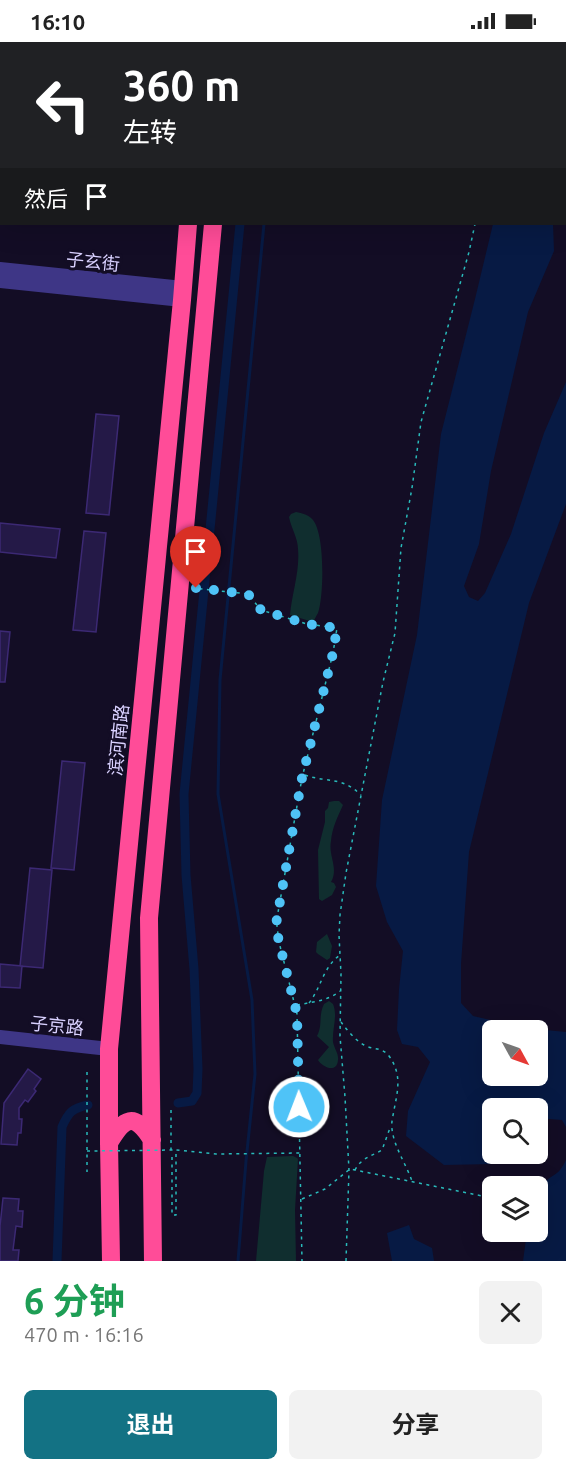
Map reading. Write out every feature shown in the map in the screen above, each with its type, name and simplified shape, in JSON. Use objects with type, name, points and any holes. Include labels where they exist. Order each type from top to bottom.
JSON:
[{"type":"highway","name":"滨河南路","points":[[111,1261],[108,1143],[110,1049],[188,225]]},
{"type":"highway","points":[[153,1261],[149,918],[213,225]]},
{"type":"highway","points":[[108,1143],[121,1125],[128,1121],[136,1122],[145,1129],[152,1140]]},
{"type":"street","name":"子玄街","points":[[0,269],[182,294]]},
{"type":"street","name":"子玄街","points":[[0,281],[182,294]]},
{"type":"street","name":"子京路","points":[[0,1037],[110,1049]]},
{"type":"path","points":[[346,1261],[348,1170],[340,1036],[340,915],[361,796],[395,633],[401,548],[421,422],[475,225]]},
{"type":"path","points":[[196,588],[248,594],[261,610],[307,624],[337,628],[303,774],[276,926],[297,1014],[302,1261]]},
{"type":"path","points":[[303,774],[344,783],[361,796]]},
{"type":"path","points":[[309,1003],[333,960],[340,955]]},
{"type":"path","points":[[296,1005],[332,997],[341,990]]},
{"type":"path","points":[[340,1021],[367,1047],[379,1048],[391,1058],[399,1082],[392,1124],[382,1150],[365,1158],[355,1170]]},
{"type":"path","points":[[87,1072],[87,1173]]},
{"type":"path","points":[[171,1110],[171,1150]]},
{"type":"path","points":[[392,1124],[394,1138],[413,1182]]},
{"type":"path","points":[[87,1150],[176,1150],[216,1154],[300,1153]]},
{"type":"path","points":[[172,1158],[172,1215],[176,1215],[176,1150]]},
{"type":"path","points":[[302,1199],[325,1189],[348,1170],[482,1196]]},
{"type":"green space","points":[[296,512],[305,514],[313,520],[320,538],[321,593],[318,613],[313,622],[290,615],[297,574],[298,545],[289,517]]},
{"type":"green space","points":[[339,801],[343,805],[334,827],[330,846],[334,867],[331,882],[336,887],[332,895],[322,901],[319,899],[318,850],[325,822],[325,811],[329,802]]},
{"type":"green space","points":[[327,934],[332,946],[330,958],[327,960],[316,952],[317,942]]},
{"type":"green space","points":[[329,1001],[333,1004],[334,1009],[333,1042],[338,1058],[337,1064],[332,1068],[326,1067],[318,1060],[329,1047],[317,1036],[322,1008]]},
{"type":"green space","points":[[293,1156],[298,1159],[295,1210],[296,1261],[256,1261],[267,1157]]},
{"type":"water","points":[[493,225],[553,225],[554,251],[528,312],[491,471],[479,544],[464,586],[469,597],[478,601],[485,593],[511,534],[544,433],[566,382],[566,504],[529,603],[469,852],[461,964],[461,1003],[473,1016],[490,1020],[482,1020],[482,1086],[548,1086],[548,1030],[566,1032],[566,1127],[562,1120],[548,1119],[548,1098],[482,1098],[482,1164],[493,1164],[444,1165],[406,1136],[408,1111],[430,1062],[418,1047],[402,1044],[397,1030],[403,951],[387,922],[376,886],[382,800],[417,635],[441,434]]},
{"type":"water","points":[[566,1160],[566,1261],[523,1261],[526,1242],[548,1242],[548,1180]]},
{"type":"water","points":[[409,1225],[414,1239],[432,1248],[434,1261],[392,1261],[387,1233]]},
{"type":"building","points":[[96,414],[119,416],[109,515],[86,513]]},
{"type":"building","points":[[0,523],[60,529],[56,558],[0,552]]},
{"type":"building","points":[[84,531],[106,533],[96,632],[73,630]]},
{"type":"building","points":[[0,631],[10,632],[5,682],[0,682]]},
{"type":"building","points":[[62,761],[85,763],[74,870],[51,868]]},
{"type":"building","points":[[30,868],[52,870],[43,968],[20,966]]},
{"type":"building","points":[[0,964],[22,966],[20,988],[0,987]]},
{"type":"building","points":[[28,1069],[41,1079],[28,1102],[25,1100],[19,1108],[19,1119],[22,1119],[17,1145],[1,1144],[4,1103]]},
{"type":"building","points":[[3,1198],[19,1199],[18,1211],[23,1211],[22,1227],[16,1226],[13,1250],[19,1250],[18,1261],[0,1261]]},
{"type":"waterway","points":[[178,1103],[192,1101],[197,1093],[194,969],[186,875],[184,794],[240,225]]},
{"type":"waterway","points":[[238,1261],[255,1074],[252,1000],[218,794],[220,680],[264,225]]},
{"type":"waterway","points":[[57,1261],[62,1127],[71,1112],[88,1105]]},
{"type":"route","points":[[196,588],[248,594],[261,610],[307,624],[337,628],[302,778],[276,926],[296,1005],[299,1107]]}]
